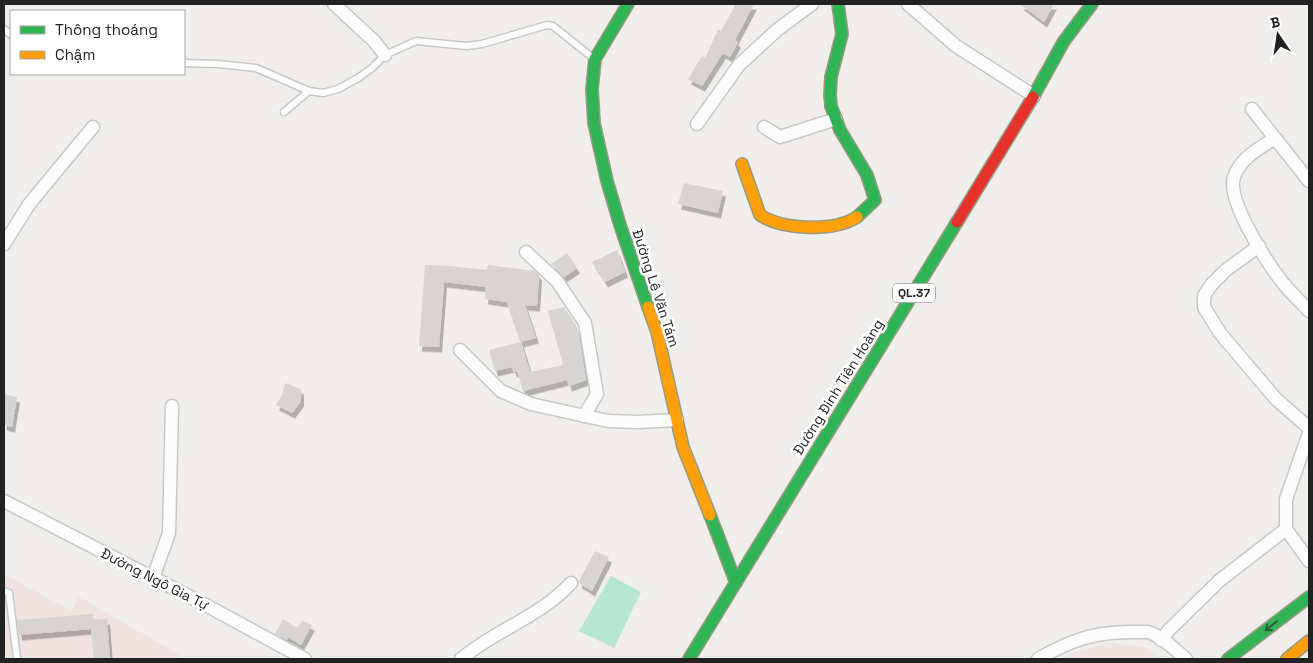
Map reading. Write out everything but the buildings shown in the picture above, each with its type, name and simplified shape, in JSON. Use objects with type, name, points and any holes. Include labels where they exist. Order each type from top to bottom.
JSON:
[{"type":"street","points":[[334,4],[374,41],[385,55]]},
{"type":"street","name":"Đường Lê Văn Tám","points":[[628,4],[595,59],[592,89],[594,123],[607,181],[620,226],[657,332],[683,447],[736,583]]},
{"type":"street","points":[[697,124],[738,66],[776,30],[812,4]]},
{"type":"street","points":[[742,164],[760,215],[777,224],[834,227],[846,224],[866,211],[875,200],[871,183],[836,119],[831,106],[830,73],[842,34],[842,21],[838,4]]},
{"type":"street","points":[[908,4],[956,46],[1034,96]]},
{"type":"street","name":"Đường Đinh Tiên Hoàng","points":[[689,659],[1034,96],[1064,41],[1092,4]]},
{"type":"street","points":[[1252,109],[1309,181]]},
{"type":"street","points":[[764,127],[780,137],[836,119]]},
{"type":"street","points":[[4,244],[30,203],[93,127]]},
{"type":"street","points":[[1275,138],[1243,160],[1234,176],[1232,186],[1237,204],[1259,246],[1283,282],[1309,311]]},
{"type":"street","points":[[1259,246],[1226,270],[1211,285],[1204,296],[1204,307],[1220,333],[1276,399],[1309,428]]},
{"type":"street","points":[[526,252],[557,281],[585,322],[597,394],[584,416]]},
{"type":"street","points":[[460,350],[501,391],[531,404],[608,421],[677,420]]},
{"type":"street","points":[[153,578],[168,533],[172,406]]},
{"type":"street","points":[[1309,433],[1286,499],[1286,529],[1309,562]]},
{"type":"street","name":"Đường Ngô Gia Tự","points":[[4,501],[305,659]]},
{"type":"street","points":[[1161,640],[1219,581],[1286,529]]},
{"type":"street","points":[[461,659],[543,607],[562,593],[571,583]]},
{"type":"street","points":[[1228,659],[1309,597]]},
{"type":"street","points":[[1038,659],[1055,649],[1096,634],[1150,632],[1186,659]]},
{"type":"street","points":[[1286,659],[1309,641]]},
{"type":"lane","points":[[185,62],[256,68],[310,90],[323,93],[338,90],[372,68],[385,55],[416,41],[432,41],[456,46],[467,46],[482,44],[547,25],[553,26],[595,59]]},
{"type":"lane","points":[[284,112],[310,90]]},
{"type":"lane","points":[[4,591],[9,593],[17,659]]},
{"type":"shaded area","points":[[4,574],[71,611],[79,597],[180,655],[176,659],[4,659]]},
{"type":"shaded area","points":[[1112,643],[1147,648],[1161,659],[1062,659],[1073,652]]},
{"type":"green space","points":[[611,576],[641,592],[614,648],[579,631]]},
{"type":"traffic: fast","points":[[628,4],[595,59],[592,89],[594,123],[607,181],[648,307]]},
{"type":"traffic: fast","points":[[838,4],[842,34],[831,77],[831,106],[840,130],[867,175],[875,200],[857,217]]},
{"type":"traffic: fast","points":[[1033,97],[1064,41],[1092,4]]},
{"type":"traffic: fast","points":[[689,659],[957,222]]},
{"type":"traffic: fast","points":[[710,515],[736,583]]},
{"type":"traffic: fast","points":[[1228,659],[1309,597]]},
{"type":"traffic: slow","points":[[742,164],[760,215],[770,220],[795,226],[822,227],[847,222],[857,217]]},
{"type":"traffic: slow","points":[[648,307],[657,332],[683,447],[710,515]]},
{"type":"traffic: slow","points":[[1287,659],[1309,641]]},
{"type":"traffic: jam","points":[[957,222],[1033,97]]}]
